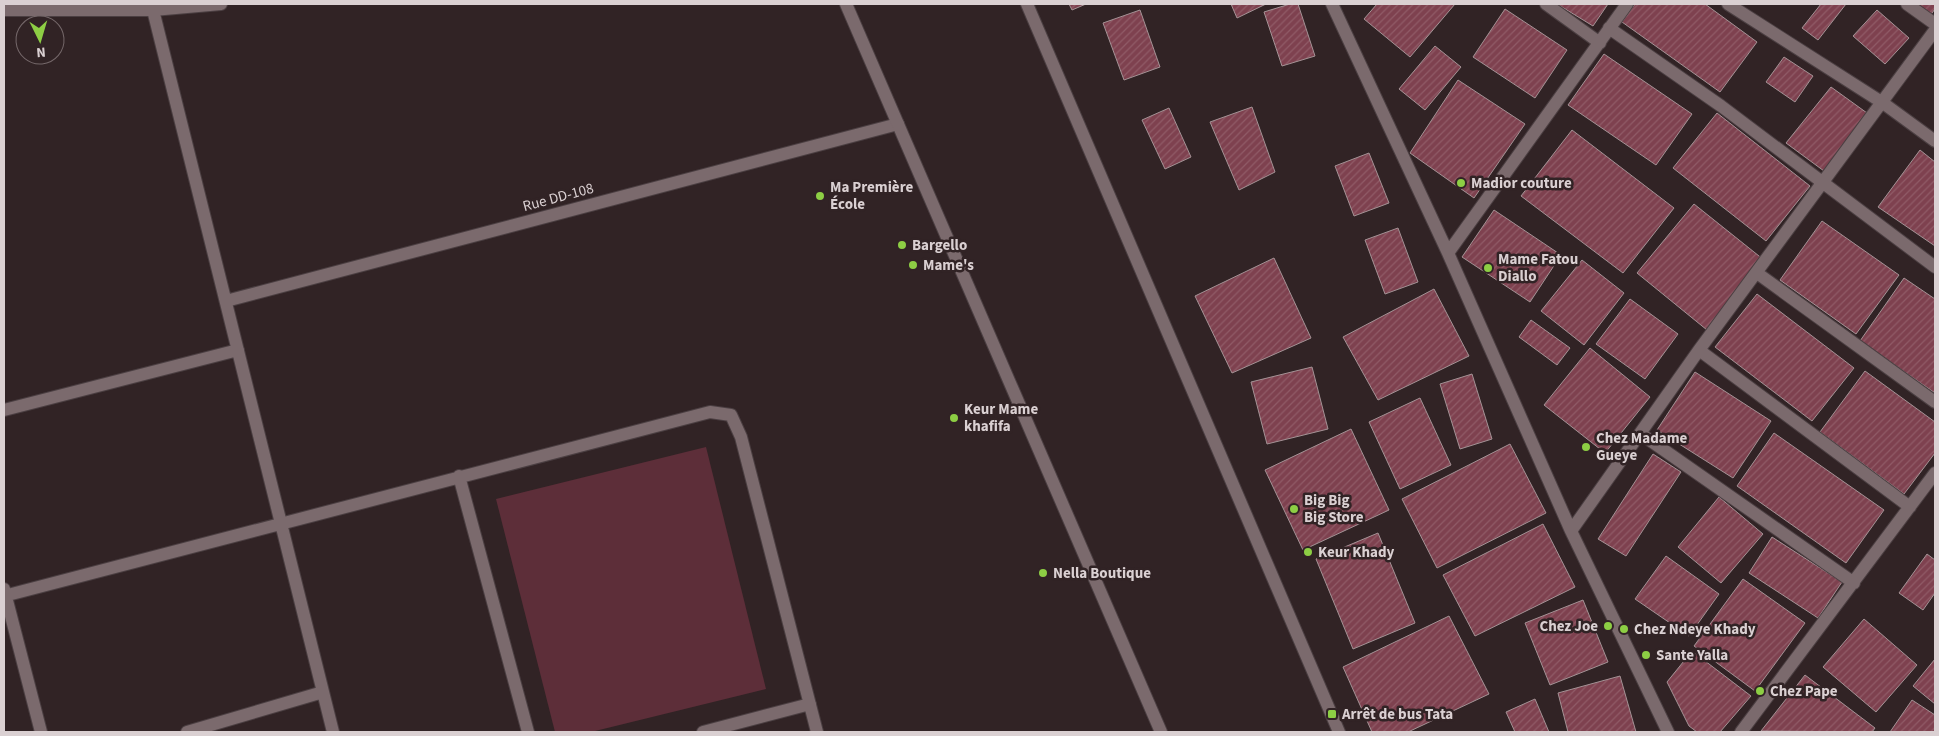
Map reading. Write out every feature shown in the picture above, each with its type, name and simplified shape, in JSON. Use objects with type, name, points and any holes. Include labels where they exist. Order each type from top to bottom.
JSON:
[{"type":"street","points":[[4,10],[153,10],[221,4]]},
{"type":"street","points":[[846,4],[1160,732]]},
{"type":"street","points":[[1027,4],[1339,732]]},
{"type":"street","points":[[1332,4],[1448,253],[1571,531],[1668,732]]},
{"type":"street","points":[[1546,4],[1600,43]]},
{"type":"street","points":[[1448,253],[1627,4]]},
{"type":"street","points":[[1728,4],[1883,103],[1935,141]]},
{"type":"street","points":[[1907,4],[1935,24]]},
{"type":"street","points":[[153,10],[333,732]]},
{"type":"street","points":[[1609,28],[1721,106],[1935,267]]},
{"type":"street","points":[[1571,531],[1642,434],[1699,350],[1935,30]]},
{"type":"street","name":"Rue DD-108","points":[[226,301],[898,124]]},
{"type":"street","points":[[1757,273],[1935,402]]},
{"type":"street","points":[[4,410],[238,350]]},
{"type":"street","points":[[1699,350],[1910,507]]},
{"type":"street","points":[[41,732],[4,594],[710,412],[731,415],[741,437],[817,732]]},
{"type":"street","points":[[1642,434],[1854,583]]},
{"type":"street","points":[[1741,732],[1935,474]]},
{"type":"street","points":[[459,476],[528,732]]},
{"type":"street","points":[[187,732],[323,692]]},
{"type":"street","points":[[704,732],[810,704]]},
{"type":"shaded area","points":[[706,447],[766,689],[591,732],[555,732],[496,499]]},
{"type":"building","points":[[1069,4],[1086,4],[1072,10]]},
{"type":"building","points":[[1231,4],[1266,4],[1237,18]]},
{"type":"building","points":[[1290,4],[1298,4],[1315,56],[1282,66],[1264,12]]},
{"type":"building","points":[[1377,4],[1455,4],[1410,57],[1364,19]]},
{"type":"building","points":[[1557,4],[1608,4],[1593,26]]},
{"type":"building","points":[[1635,4],[1705,4],[1757,42],[1720,92],[1622,22]]},
{"type":"building","points":[[1821,4],[1846,4],[1818,40],[1802,28]]},
{"type":"building","points":[[1913,4],[1935,4],[1935,9],[1929,17]]},
{"type":"building","points":[[1505,9],[1567,50],[1535,98],[1473,57]]},
{"type":"building","points":[[1140,10],[1160,67],[1124,80],[1103,23]]},
{"type":"building","points":[[1877,10],[1909,38],[1885,64],[1853,36]]},
{"type":"building","points":[[1435,46],[1461,67],[1425,110],[1399,89]]},
{"type":"building","points":[[1604,54],[1692,114],[1656,165],[1568,105]]},
{"type":"building","points":[[1784,57],[1813,76],[1795,102],[1766,82]]},
{"type":"building","points":[[1458,80],[1525,124],[1474,198],[1410,153]]},
{"type":"building","points":[[1831,87],[1867,113],[1824,171],[1786,143]]},
{"type":"building","points":[[1252,107],[1275,172],[1239,190],[1210,122]]},
{"type":"building","points":[[1169,108],[1191,157],[1165,169],[1142,120]]},
{"type":"building","points":[[1717,113],[1810,186],[1766,241],[1673,168]]},
{"type":"building","points":[[1572,130],[1674,208],[1623,273],[1521,196]]},
{"type":"building","points":[[1920,150],[1935,162],[1935,246],[1878,207]]},
{"type":"building","points":[[1369,153],[1389,203],[1354,216],[1335,166]]},
{"type":"building","points":[[1694,204],[1764,260],[1707,330],[1637,273]]},
{"type":"building","points":[[1494,210],[1561,255],[1530,302],[1462,257]]},
{"type":"building","points":[[1822,221],[1899,275],[1856,334],[1780,280]]},
{"type":"building","points":[[1398,228],[1418,282],[1385,294],[1365,240]]},
{"type":"building","points":[[1274,258],[1311,338],[1232,373],[1195,296]]},
{"type":"building","points":[[1582,260],[1624,293],[1584,345],[1541,311]]},
{"type":"building","points":[[1904,278],[1935,299],[1935,393],[1860,341]]},
{"type":"building","points":[[1434,289],[1469,356],[1378,400],[1343,337]]},
{"type":"building","points":[[1757,294],[1854,368],[1812,421],[1715,347]]},
{"type":"building","points":[[1630,299],[1678,334],[1645,379],[1596,344]]},
{"type":"building","points":[[1531,320],[1570,348],[1557,365],[1519,337]]},
{"type":"building","points":[[1590,348],[1650,397],[1605,453],[1544,405]]},
{"type":"building","points":[[1312,367],[1328,429],[1267,444],[1251,382]]},
{"type":"building","points":[[1865,371],[1935,422],[1935,453],[1904,494],[1820,432]]},
{"type":"building","points":[[1695,372],[1771,421],[1733,478],[1657,430]]},
{"type":"building","points":[[1472,374],[1492,439],[1460,449],[1440,384]]},
{"type":"building","points":[[1420,398],[1451,465],[1400,489],[1369,422]]},
{"type":"building","points":[[1351,429],[1389,510],[1303,550],[1265,470]]},
{"type":"building","points":[[1774,433],[1884,510],[1846,563],[1737,486]]},
{"type":"building","points":[[1510,444],[1546,513],[1437,568],[1402,499]]},
{"type":"building","points":[[1653,454],[1681,472],[1626,556],[1598,539]]},
{"type":"building","points":[[1719,497],[1763,534],[1721,583],[1678,547]]},
{"type":"building","points":[[1543,524],[1575,587],[1475,636],[1443,575]]},
{"type":"building","points":[[1378,533],[1415,623],[1353,649],[1316,559]]},
{"type":"building","points":[[1772,537],[1842,582],[1818,618],[1749,573]]},
{"type":"building","points":[[1927,554],[1935,560],[1935,593],[1923,610],[1899,593]]},
{"type":"building","points":[[1666,556],[1719,594],[1689,636],[1635,599]]},
{"type":"building","points":[[1743,579],[1805,623],[1755,691],[1694,646]]},
{"type":"building","points":[[1583,600],[1608,662],[1550,685],[1525,623]]},
{"type":"building","points":[[1449,616],[1489,694],[1408,732],[1372,732],[1343,667]]},
{"type":"building","points":[[1864,619],[1917,665],[1876,712],[1823,667]]},
{"type":"building","points":[[1692,651],[1751,696],[1720,732],[1697,732],[1689,726],[1667,682]]},
{"type":"building","points":[[1935,659],[1935,704],[1913,686]]},
{"type":"building","points":[[1805,675],[1875,728],[1872,732],[1761,731]]},
{"type":"building","points":[[1620,676],[1636,732],[1568,732],[1558,693]]},
{"type":"building","points":[[1535,699],[1549,732],[1515,732],[1506,712]]},
{"type":"building","points":[[1912,700],[1935,715],[1935,732],[1890,732]]},
{"type":"place","name":"Madior couture","points":[[1461,183]]},
{"type":"place","name":"Ma Première École","points":[[820,196]]},
{"type":"place","name":"Bargello","points":[[902,245]]},
{"type":"place","name":"Mame's","points":[[913,265]]},
{"type":"place","name":"Mame Fatou Diallo","points":[[1488,268]]},
{"type":"place","name":"Keur Mame khafifa","points":[[954,418]]},
{"type":"place","name":"Chez Madame Gueye","points":[[1586,447]]},
{"type":"place","name":"Big Big Big Store","points":[[1294,509]]},
{"type":"place","name":"Keur Khady","points":[[1308,552]]},
{"type":"place","name":"Nella Boutique","points":[[1043,573]]},
{"type":"place","name":"Chez Joe","points":[[1608,626]]},
{"type":"place","name":"Chez Ndeye Khady","points":[[1624,629]]},
{"type":"place","name":"Sante Yalla","points":[[1646,655]]},
{"type":"place","name":"Chez Pape","points":[[1760,691]]},
{"type":"place","name":"Arrêt de bus Tata","points":[[1332,714]]}]
